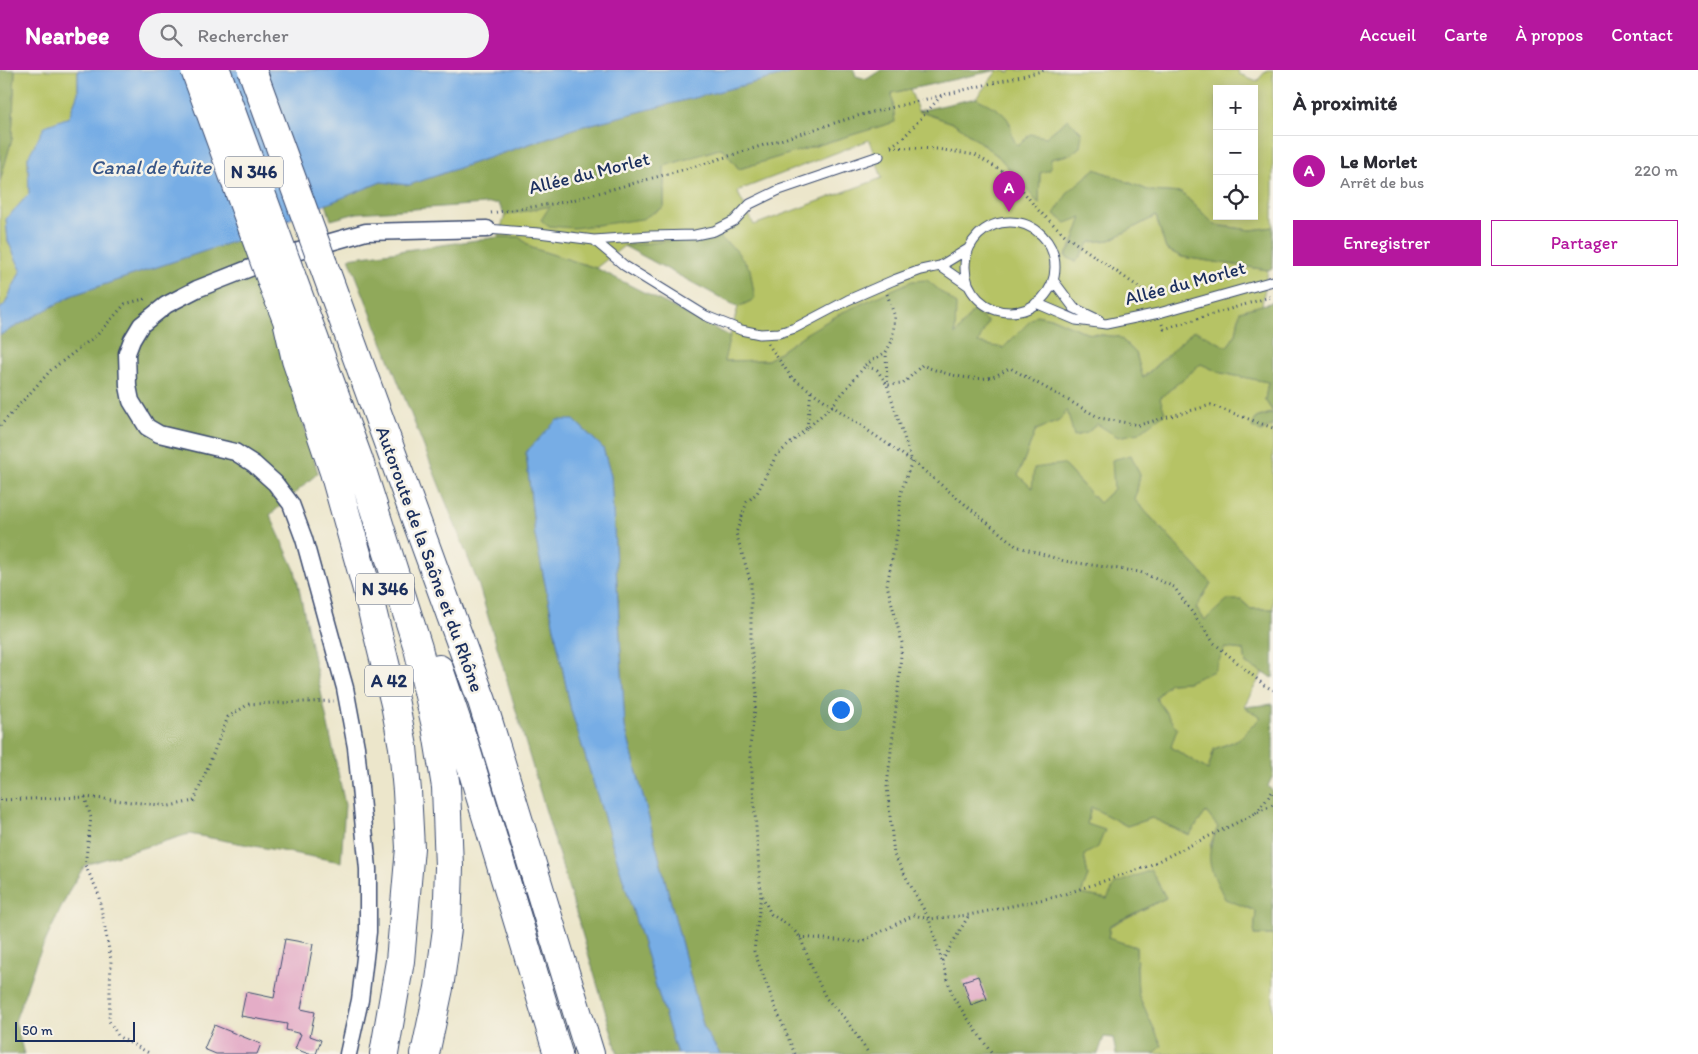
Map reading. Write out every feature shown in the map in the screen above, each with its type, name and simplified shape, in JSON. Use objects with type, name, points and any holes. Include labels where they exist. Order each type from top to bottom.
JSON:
[{"type":"highway","name":"A 42","points":[[195,70],[282,279],[287,320],[296,360],[334,472],[366,586],[395,704],[403,748],[410,848],[400,961],[384,1054]]},
{"type":"highway","name":"N 346","points":[[216,70],[282,279],[359,461],[418,648],[436,726],[446,786],[449,866],[447,929],[440,988],[425,1054]]},
{"type":"highway","name":"Autoroute de la Saône et du Rhône","points":[[252,70],[482,701],[590,1054]]},
{"type":"highway","name":"N 346","points":[[287,320],[304,356],[337,445],[399,629],[428,775],[437,846],[449,866]]},
{"type":"highway","points":[[418,648],[438,665],[465,746],[558,1054]]},
{"type":"street","points":[[348,1054],[360,1000],[368,932],[368,869],[356,748],[345,688],[304,539],[291,504],[275,483],[254,464],[235,452],[159,434],[147,427],[131,402],[127,377],[127,353],[141,325],[166,305],[197,289],[278,257],[366,232],[489,221]]},
{"type":"lane","points":[[489,221],[540,233],[594,240],[695,234],[714,231],[734,221],[750,204],[778,190],[879,156]]},
{"type":"lane","points":[[594,240],[625,266],[706,316],[741,330],[760,334],[778,333],[795,328],[848,300],[884,284],[921,270],[940,266],[968,249],[982,232],[996,224],[1011,222],[1027,225],[1042,235],[1051,248],[1055,264],[1053,280],[1047,292],[1036,303],[1026,309],[1011,312],[996,310],[978,299],[969,286],[940,266]]},
{"type":"lane","points":[[968,249],[965,264],[969,286]]},
{"type":"lane","name":"Allée du Morlet","points":[[1053,280],[1074,308],[1106,324]]},
{"type":"lane","name":"Allée du Morlet","points":[[1036,303],[1076,320],[1106,324],[1159,313],[1273,280]]},
{"type":"path","name":"Allée du Morlet","points":[[489,221],[499,213],[565,202],[700,165],[857,116],[1046,70]]},
{"type":"path","points":[[879,156],[903,138],[944,94]]},
{"type":"path","points":[[891,147],[937,149],[975,155],[1012,177],[1037,209],[1067,237],[1150,295],[1164,329],[1273,296]]},
{"type":"path","points":[[795,1054],[754,951],[761,895],[750,746],[757,694],[751,646],[751,583],[736,533],[747,502],[757,493],[776,456],[832,406],[865,366],[886,352],[892,341],[895,317],[884,284]]},
{"type":"path","points":[[0,426],[51,370],[98,334],[125,304],[150,298]]},
{"type":"path","points":[[760,334],[792,378],[912,461],[1016,546],[1064,561],[1140,572],[1174,587],[1214,643],[1264,685],[1273,690]]},
{"type":"path","points":[[886,352],[887,385]]},
{"type":"path","points":[[887,385],[903,384],[922,365],[940,373],[967,378],[991,377],[1010,368],[1100,418],[1139,425],[1211,405],[1273,428]]},
{"type":"path","points":[[865,366],[877,370],[887,385],[912,461],[901,492],[898,529],[887,585],[902,643],[887,786],[894,855],[929,919],[953,997],[992,1054]]},
{"type":"path","points":[[807,428],[811,391]]},
{"type":"path","points":[[333,693],[336,710]]},
{"type":"path","points":[[0,800],[85,797],[169,806],[194,801],[228,717],[250,704],[335,701]]},
{"type":"path","points":[[1254,815],[1273,791]]},
{"type":"path","points":[[85,797],[91,818],[85,866],[98,892],[111,960],[109,1021],[119,1037],[151,1054]]},
{"type":"path","points":[[800,938],[861,942],[914,915],[929,919],[969,915],[1059,896],[1146,867],[1273,805]]},
{"type":"path","points":[[761,895],[771,914],[791,927],[800,938],[826,998],[847,1021],[869,1054]]},
{"type":"path","points":[[942,961],[969,915]]},
{"type":"green space","points":[[0,70],[15,70],[12,139],[0,181]]},
{"type":"green space","points":[[15,70],[78,70],[78,93],[69,117],[28,157],[29,194],[6,219],[8,241],[21,270],[5,304],[0,309],[0,181],[12,139]]},
{"type":"green space","points":[[803,70],[854,70],[856,76],[867,79],[881,70],[997,70],[892,93],[895,122],[739,169],[722,148],[664,166],[664,207],[642,219],[574,228],[548,226],[541,220],[550,206],[505,215],[498,203],[357,213],[331,220],[326,204],[381,182],[409,185],[576,128]]},
{"type":"green space","points":[[998,70],[1010,72],[1011,70],[1238,70],[1239,74],[1257,81],[1267,70],[1273,70],[1273,227],[1251,230],[1215,225],[1182,193],[1150,191],[1095,169],[1080,225],[1065,256],[1076,262],[1090,242],[1110,240],[1156,216],[1166,249],[1182,257],[1268,270],[1262,305],[1240,311],[1236,334],[1227,347],[1194,331],[1142,378],[1136,353],[1119,337],[1086,333],[1055,319],[1036,315],[1003,348],[978,344],[955,336],[807,333],[768,360],[723,361],[738,307],[755,299],[624,246],[596,268],[532,248],[519,237],[498,237],[505,215],[551,206],[664,207],[664,166],[722,148],[739,169],[894,122],[892,93],[910,89],[918,111],[956,124],[999,157],[1039,203],[1040,173],[1051,159],[1071,154],[1068,119],[1046,137],[1018,147],[1011,137],[1010,123],[1001,112],[976,98]],"holes":[[[869,140],[882,178],[754,225],[737,191]]]},
{"type":"green space","points":[[976,98],[1005,115],[1018,146],[1030,134],[1046,137],[1068,119],[1082,133],[1080,147],[1071,154],[1051,159],[1050,170],[1040,173],[1039,204],[999,157],[956,124],[918,111]]},
{"type":"green space","points":[[1095,169],[1150,191],[1182,193],[1215,225],[1251,230],[1273,227],[1273,268],[1268,270],[1182,257],[1166,249],[1156,216],[1110,240],[1090,242],[1076,262],[1065,256],[1072,246],[1082,217],[1066,223],[1054,214],[1069,191]]},
{"type":"green space","points":[[716,235],[735,249],[750,269],[755,299],[738,307],[624,246]]},
{"type":"green space","points":[[498,237],[519,237],[532,248],[596,268],[730,336],[724,361],[768,360],[807,333],[843,312],[912,281],[927,280],[956,304],[955,335],[973,311],[988,322],[978,343],[1003,348],[1036,315],[1055,319],[1086,333],[1119,337],[1136,353],[1143,378],[1194,330],[1227,347],[1236,334],[1240,311],[1273,302],[1273,412],[1265,400],[1268,382],[1221,373],[1201,364],[1160,398],[1165,413],[1139,433],[1118,437],[1097,424],[1087,433],[1074,436],[1067,410],[1059,421],[1036,430],[1018,475],[1032,488],[1034,468],[1063,464],[1099,503],[1114,489],[1112,460],[1131,455],[1140,475],[1135,500],[1211,583],[1196,608],[1205,620],[1227,600],[1241,600],[1251,609],[1273,609],[1273,678],[1246,664],[1244,650],[1225,648],[1214,671],[1188,682],[1169,683],[1156,698],[1177,729],[1171,747],[1208,770],[1214,749],[1238,740],[1261,717],[1244,707],[1273,704],[1273,775],[1268,786],[1273,792],[1273,935],[1254,935],[1256,911],[1225,899],[1210,864],[1211,848],[1218,827],[1206,812],[1189,835],[1152,818],[1127,826],[1091,807],[1087,824],[1105,830],[1098,847],[1084,855],[1088,876],[1081,894],[1107,899],[1115,884],[1151,870],[1166,898],[1110,925],[1108,938],[1136,947],[1138,994],[1162,1046],[1154,1054],[1116,1054],[1113,1038],[1104,1037],[1098,1054],[720,1054],[704,1029],[625,727],[611,476],[603,448],[574,420],[526,453],[535,535],[571,710],[677,1054],[618,1054],[478,583],[349,258]]},
{"type":"green space","points":[[241,239],[273,326],[318,473],[270,515],[295,570],[345,805],[341,862],[189,834],[85,865],[70,889],[37,959],[15,1021],[24,1054],[0,1054],[0,335],[73,295]]},
{"type":"green space","points":[[1201,364],[1221,373],[1268,382],[1265,400],[1273,412],[1256,418],[1261,432],[1273,425],[1273,609],[1251,609],[1241,600],[1205,620],[1196,608],[1211,583],[1135,500],[1140,475],[1114,489],[1099,503],[1063,464],[1032,489],[1018,475],[1036,430],[1059,421],[1067,409],[1087,433],[1097,424],[1160,398]]},
{"type":"green space","points":[[1273,413],[1273,425],[1261,432],[1252,427],[1256,418]]},
{"type":"green space","points":[[1225,648],[1244,650],[1246,664],[1263,672],[1244,706],[1261,717],[1238,740],[1214,749],[1208,770],[1171,747],[1156,698],[1169,683],[1188,682]]},
{"type":"green space","points":[[1091,807],[1127,826],[1152,818],[1189,835],[1206,812],[1218,827],[1210,845],[1256,911],[1254,935],[1273,935],[1273,1054],[1154,1054],[1162,1046],[1138,994],[1136,947],[1108,939],[1110,926],[1166,898],[1151,870],[1108,899],[1080,894],[1088,876],[1084,855],[1105,831],[1087,824]]},
{"type":"water","name":"Canal de fuite","points":[[78,70],[803,70],[576,128],[409,185],[381,182],[241,239],[73,295],[0,335],[0,309],[5,304],[21,270],[8,241],[6,219],[29,194],[28,157],[45,126],[69,117],[78,93]]},
{"type":"water","points":[[557,420],[574,420],[603,448],[611,476],[625,727],[704,1029],[720,1054],[677,1054],[571,710],[535,535],[526,452]]},
{"type":"building","points":[[285,939],[313,944],[301,1009],[315,1012],[310,1036],[321,1040],[316,1054],[309,1054],[295,1049],[301,1034],[286,1030],[287,1024],[241,1016],[246,992],[274,998]]},
{"type":"building","points":[[978,976],[987,999],[971,1005],[963,981]]},
{"type":"building","points":[[214,1025],[261,1044],[257,1054],[216,1054],[204,1049]]},
{"type":"place","name":"Le Morlet","points":[[1009,212]]}]
